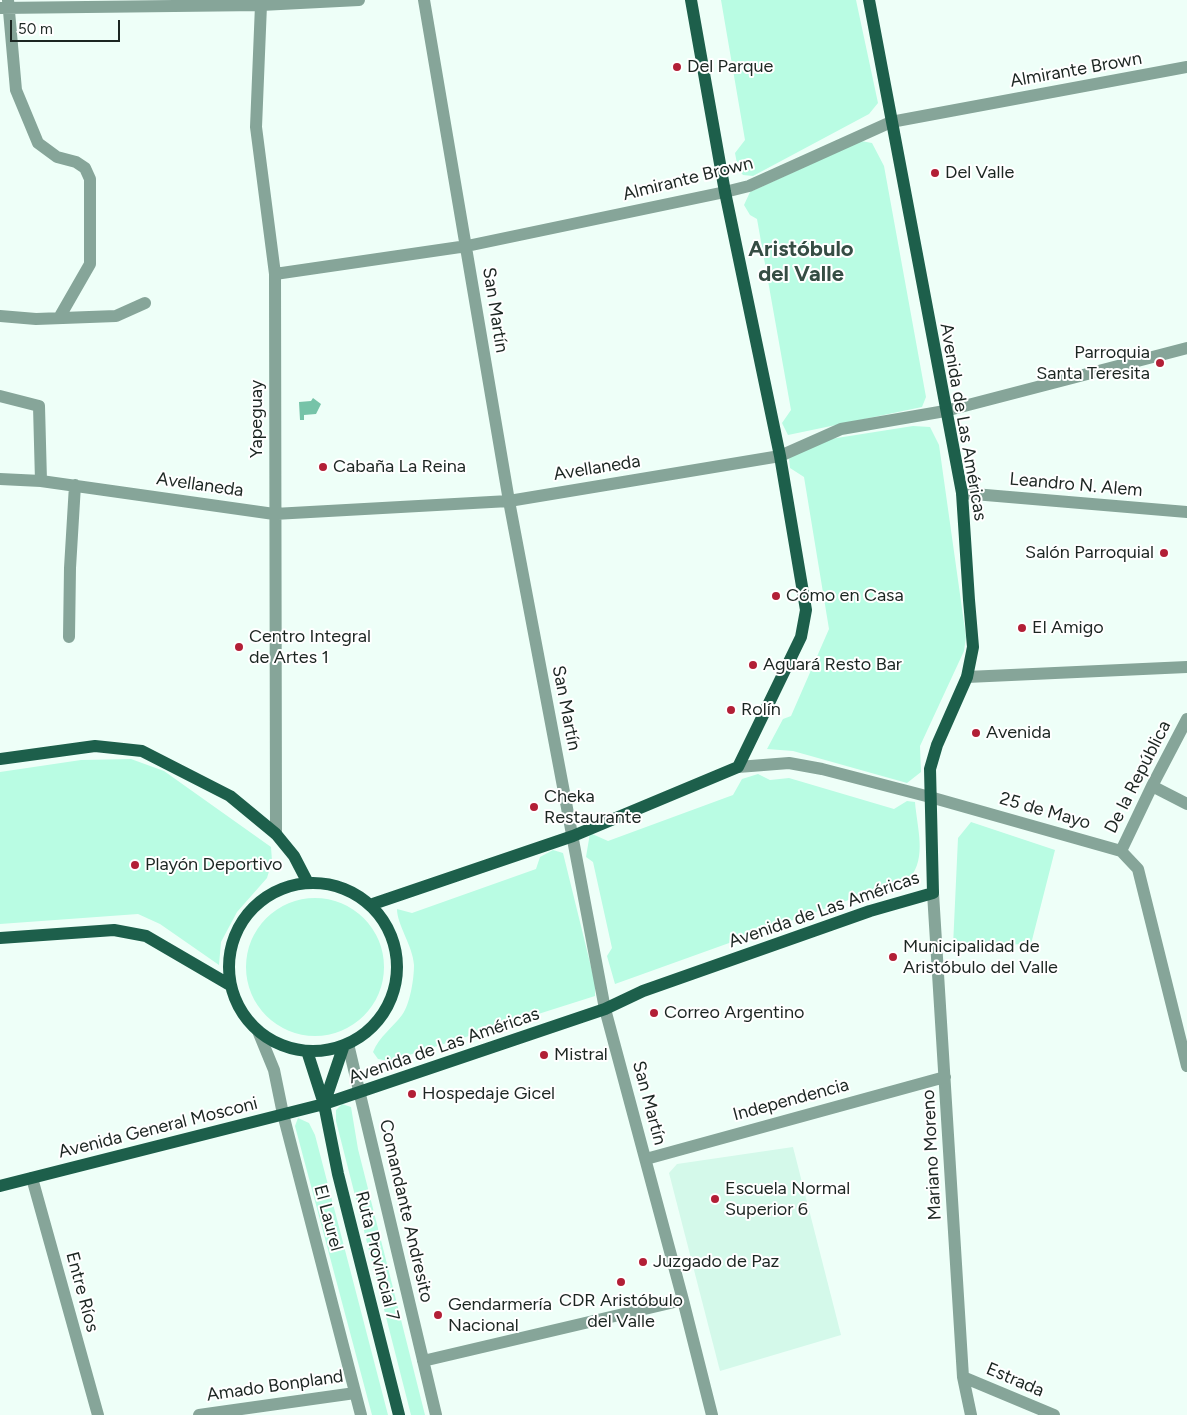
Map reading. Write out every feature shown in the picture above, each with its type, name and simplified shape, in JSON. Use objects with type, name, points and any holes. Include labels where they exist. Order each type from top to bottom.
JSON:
[{"type":"main road","points":[[370,905],[573,836],[738,767],[801,637],[806,610],[780,456],[724,192],[692,0]]},
{"type":"main road","name":"Avenida de Las Américas","points":[[324,1104],[605,1009],[661,985],[870,911],[933,892],[930,769],[937,745],[967,677],[973,647],[962,493],[945,411],[869,0]]},
{"type":"main road","points":[[0,759],[95,746],[142,751],[230,796],[276,834],[294,856],[308,883]]},
{"type":"main road","points":[[308,883],[338,887],[352,892],[370,905],[387,927],[396,954],[397,982],[388,1008],[370,1030],[346,1045],[327,1051],[307,1051],[280,1045],[258,1031],[240,1010],[230,985],[229,956],[238,928],[255,905],[280,889],[308,883]]},
{"type":"main road","points":[[0,938],[114,930],[146,936],[230,985]]},
{"type":"main road","points":[[324,1104],[346,1045]]},
{"type":"main road","name":"Ruta Provincial 7","points":[[307,1051],[324,1104],[338,1174],[399,1415]]},
{"type":"main road","name":"Avenida General Mosconi","points":[[0,1186],[324,1104]]},
{"type":"street","points":[[60,318],[90,264],[90,179],[85,168],[76,162],[57,157],[38,143],[16,90],[5,5],[261,5],[359,0]]},
{"type":"street","name":"San Martín","points":[[424,0],[509,501],[605,1009],[684,1300],[712,1415]]},
{"type":"street","name":"Yapeguay","points":[[261,5],[256,127],[275,274],[276,834]]},
{"type":"street","name":"Almirante Brown","points":[[275,274],[467,246],[724,192],[749,186],[891,122],[1187,67]]},
{"type":"street","points":[[0,316],[36,319],[116,316],[145,303]]},
{"type":"street","name":"Avellaneda","points":[[0,479],[75,485],[274,514],[509,501],[780,456],[841,429],[945,411],[1187,348]]},
{"type":"street","points":[[0,396],[39,406],[41,481]]},
{"type":"street","points":[[69,637],[70,568],[75,485]]},
{"type":"street","name":"Leandro N. Alem","points":[[962,493],[1187,512]]},
{"type":"street","points":[[967,677],[1187,666]]},
{"type":"street","name":"De la República","points":[[1121,851],[1187,719]]},
{"type":"street","name":"25 de Mayo","points":[[738,767],[767,764],[802,765],[930,796],[1121,851]]},
{"type":"street","points":[[1152,786],[1187,804]]},
{"type":"street","points":[[1121,851],[1138,869],[1187,1066]]},
{"type":"street","name":"Mariano Moreno","points":[[933,892],[963,1377],[971,1415]]},
{"type":"street","name":"El Laurel","points":[[258,1031],[274,1070],[283,1114],[361,1415]]},
{"type":"street","name":"Comandante Andresito","points":[[346,1045],[360,1093],[436,1415]]},
{"type":"street","name":"Independencia","points":[[646,1159],[945,1077]]},
{"type":"street","name":"Entre Ríos","points":[[32,1178],[98,1415]]},
{"type":"street","points":[[423,1361],[684,1300]]},
{"type":"street","name":"Estrada","points":[[963,1377],[1054,1415]]},
{"type":"street","name":"Amado Bonpland","points":[[199,1415],[355,1393]]},
{"type":"shaded area","points":[[721,0],[856,0],[878,103],[869,114],[753,176],[743,175],[738,169],[735,153],[745,140]]},
{"type":"shaded area","points":[[861,141],[872,143],[884,166],[926,397],[922,407],[788,435],[782,423],[791,410],[757,219],[750,215],[744,205],[750,192]]},
{"type":"shaded area","points":[[313,398],[321,404],[316,414],[304,415],[304,420],[300,420],[299,402],[311,401]]},
{"type":"shaded area","points":[[913,426],[930,427],[939,445],[966,637],[964,651],[920,746],[921,772],[907,783],[793,751],[767,749],[783,719],[791,716],[829,629],[804,477],[790,468],[789,458],[805,443]]},
{"type":"shaded area","points":[[131,759],[164,771],[271,847],[272,861],[267,878],[237,912],[221,942],[219,965],[160,924],[138,914],[0,924],[0,772],[81,760]]},
{"type":"shaded area","points":[[758,774],[770,780],[789,778],[894,809],[907,801],[915,802],[920,852],[915,870],[910,878],[615,984],[607,956],[612,948],[593,862],[586,857],[590,833],[608,841],[733,795],[742,779]]},
{"type":"shaded area","points":[[971,822],[1055,850],[1031,944],[953,946],[958,838]]},
{"type":"shaded area","points":[[553,850],[563,853],[595,983],[595,996],[390,1061],[378,1059],[373,1052],[386,1032],[405,1010],[413,977],[413,958],[397,909],[412,913],[536,869],[540,857]]},
{"type":"shaded area","points":[[315,898],[341,903],[364,918],[379,941],[384,967],[379,993],[364,1016],[341,1031],[315,1036],[289,1031],[266,1016],[251,993],[246,967],[251,941],[266,918],[289,903]]},
{"type":"shaded area","points":[[342,1104],[351,1107],[358,1149],[425,1415],[411,1415],[336,1121],[336,1110]]},
{"type":"shaded area","points":[[298,1118],[309,1123],[315,1135],[388,1415],[372,1415],[295,1126]]},
{"type":"shaded area","points":[[793,1147],[841,1335],[720,1371],[669,1173],[677,1164]]},
{"type":"place","name":"Del Parque","points":[[677,67]]},
{"type":"place","name":"Del Valle","points":[[935,173]]},
{"type":"place","name":"Parroquia Santa Teresita","points":[[1160,363]]},
{"type":"place","name":"Cabaña La Reina","points":[[323,467]]},
{"type":"place","name":"Salón Parroquial","points":[[1164,553]]},
{"type":"place","name":"Cómo en Casa","points":[[776,596]]},
{"type":"place","name":"El Amigo","points":[[1022,628]]},
{"type":"place","name":"Centro Integral de Artes 1","points":[[239,647]]},
{"type":"place","name":"Aguará Resto Bar","points":[[753,665]]},
{"type":"place","name":"Rolín","points":[[731,710]]},
{"type":"place","name":"Avenida","points":[[976,733]]},
{"type":"place","name":"Cheka Restaurante","points":[[534,807]]},
{"type":"place","name":"Playón Deportivo","points":[[135,865]]},
{"type":"place","name":"Municipalidad de Aristóbulo del Valle","points":[[893,957]]},
{"type":"place","name":"Correo Argentino","points":[[654,1013]]},
{"type":"place","name":"Mistral","points":[[544,1055]]},
{"type":"place","name":"Hospedaje Gicel","points":[[412,1094]]},
{"type":"place","name":"Escuela Normal Superior 6","points":[[715,1199]]},
{"type":"place","name":"Juzgado de Paz","points":[[643,1262]]},
{"type":"place","name":"CDR Aristóbulo del Valle","points":[[621,1282]]},
{"type":"place","name":"Gendarmería Nacional","points":[[438,1315]]},
{"type":"district","name":"Aristóbulo del Valle","points":[[801,262]]}]
